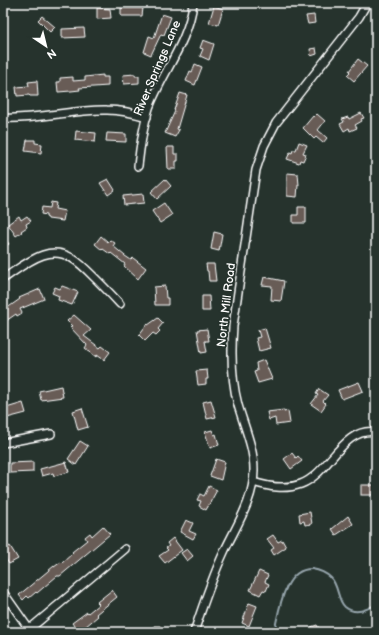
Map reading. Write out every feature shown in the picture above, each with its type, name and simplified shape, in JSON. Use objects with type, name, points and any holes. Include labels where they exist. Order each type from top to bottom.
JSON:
[{"type":"street","name":"River Springs Lane","points":[[138,166],[141,141],[147,117],[187,28],[192,3]]},
{"type":"street","name":"North Mill Road","points":[[194,632],[224,553],[248,502],[253,482],[253,460],[235,392],[231,351],[233,326],[256,170],[264,146],[276,123],[359,17],[367,3]]},
{"type":"street","points":[[3,118],[32,118],[97,110],[128,112],[147,117]]},
{"type":"street","points":[[3,279],[33,259],[44,254],[60,253],[68,255],[80,263],[120,304]]},
{"type":"street","points":[[253,482],[266,486],[278,487],[292,487],[302,484],[318,474],[339,449],[354,436],[365,431],[376,432]]},
{"type":"street","points":[[3,443],[51,434]]},
{"type":"street","points":[[3,592],[27,631],[125,549]]},
{"type":"building","points":[[214,6],[223,9],[218,25],[209,23]]},
{"type":"building","points":[[97,8],[110,9],[111,18],[97,19]]},
{"type":"building","points":[[121,8],[143,8],[142,16],[121,16]]},
{"type":"building","points":[[162,14],[171,17],[164,35],[161,34],[151,55],[144,52],[149,36],[154,38]]},
{"type":"building","points":[[314,15],[315,23],[308,24],[306,16]]},
{"type":"building","points":[[42,16],[55,27],[50,32],[38,20]]},
{"type":"building","points":[[84,28],[85,37],[62,38],[62,29]]},
{"type":"building","points":[[203,40],[214,44],[209,60],[200,56],[203,49],[200,48]]},
{"type":"building","points":[[316,48],[317,54],[311,56],[310,49]]},
{"type":"building","points":[[358,59],[367,66],[354,81],[347,75]]},
{"type":"building","points":[[195,64],[202,67],[195,85],[186,81]]},
{"type":"building","points":[[135,74],[135,76],[139,76],[139,83],[124,84],[123,75]]},
{"type":"building","points":[[103,75],[103,77],[108,77],[108,86],[79,88],[80,90],[58,92],[57,82],[60,82],[60,78],[73,77],[73,81],[85,80],[85,77]]},
{"type":"building","points":[[37,81],[38,96],[17,96],[16,87],[29,86],[28,82]]},
{"type":"building","points":[[180,93],[187,95],[177,129],[179,130],[175,137],[165,133],[175,111],[174,110]]},
{"type":"building","points":[[361,113],[364,118],[355,125],[357,128],[350,131],[349,128],[344,131],[340,124],[344,122],[342,119],[348,117],[349,119]]},
{"type":"building","points":[[317,114],[325,121],[318,130],[327,138],[323,143],[316,137],[314,139],[303,128],[313,116],[314,117]]},
{"type":"building","points":[[76,131],[96,133],[95,142],[75,140]]},
{"type":"building","points":[[107,133],[126,134],[126,142],[106,141]]},
{"type":"building","points":[[27,140],[35,140],[35,143],[42,144],[41,153],[25,151]]},
{"type":"building","points":[[299,142],[307,145],[303,153],[306,154],[303,161],[300,160],[299,163],[287,159],[290,152],[292,153],[293,150],[296,150]]},
{"type":"building","points":[[167,147],[174,147],[174,154],[178,154],[176,169],[168,169]]},
{"type":"building","points":[[287,173],[298,174],[299,185],[297,197],[287,196]]},
{"type":"building","points":[[108,179],[115,190],[108,195],[100,183]]},
{"type":"building","points":[[165,179],[171,186],[157,199],[151,192]]},
{"type":"building","points":[[143,194],[144,203],[124,205],[123,196]]},
{"type":"building","points":[[51,202],[56,203],[55,209],[65,211],[63,221],[48,219],[46,215],[41,214],[42,207],[50,208]]},
{"type":"building","points":[[164,203],[172,215],[160,223],[152,211]]},
{"type":"building","points":[[298,207],[306,207],[306,223],[293,223],[293,215],[298,215]]},
{"type":"building","points":[[19,216],[21,220],[27,216],[31,221],[26,224],[27,227],[21,231],[22,232],[16,236],[8,224]]},
{"type":"building","points":[[214,232],[222,234],[219,251],[211,249]]},
{"type":"building","points":[[3,236],[9,244],[3,248]]},
{"type":"building","points":[[101,236],[108,242],[110,240],[115,243],[113,246],[125,256],[131,260],[133,258],[146,268],[138,279],[124,266],[125,264],[111,253],[110,254],[103,249],[102,250],[95,244]]},
{"type":"building","points":[[206,264],[214,264],[216,281],[209,281]]},
{"type":"building","points":[[264,277],[284,281],[281,301],[271,300],[272,286],[262,285]]},
{"type":"building","points":[[62,286],[78,292],[72,305],[58,300],[59,296],[52,293],[55,287],[60,289]]},
{"type":"building","points":[[165,286],[168,305],[155,305],[154,287]]},
{"type":"building","points":[[40,289],[44,299],[20,309],[22,313],[17,316],[16,314],[3,323],[3,311],[20,299],[19,298]]},
{"type":"building","points":[[202,296],[209,296],[210,311],[202,311]]},
{"type":"building","points":[[74,315],[91,330],[84,336],[100,348],[102,346],[110,352],[104,360],[97,355],[96,357],[85,348],[87,345],[70,327],[72,326],[67,321]]},
{"type":"building","points":[[158,318],[163,323],[158,329],[160,331],[156,335],[153,333],[145,341],[139,335],[147,324],[148,325]]},
{"type":"building","points":[[265,328],[271,348],[259,351],[256,338],[260,337],[258,330]]},
{"type":"building","points":[[207,329],[209,341],[205,341],[207,352],[201,353],[197,330]]},
{"type":"building","points":[[264,360],[272,379],[258,383],[254,372],[257,371],[256,363]]},
{"type":"building","points":[[207,370],[208,379],[206,379],[206,384],[198,385],[196,371]]},
{"type":"building","points":[[359,382],[363,391],[342,399],[338,390]]},
{"type":"building","points":[[61,386],[63,397],[41,400],[39,391]]},
{"type":"building","points":[[319,389],[328,395],[323,401],[326,404],[321,411],[311,404],[318,395],[316,394]]},
{"type":"building","points":[[211,400],[216,417],[207,419],[203,402]]},
{"type":"building","points":[[23,403],[26,413],[3,419],[3,409]]},
{"type":"building","points":[[82,408],[88,427],[78,430],[73,411]]},
{"type":"building","points":[[284,410],[284,412],[288,411],[290,423],[276,425],[275,418],[269,420],[267,412]]},
{"type":"building","points":[[212,430],[214,435],[216,434],[219,445],[210,448],[205,432]]},
{"type":"building","points":[[80,441],[88,446],[76,465],[68,459]]},
{"type":"building","points":[[292,453],[296,458],[298,456],[302,461],[291,469],[284,459]]},
{"type":"building","points":[[216,459],[225,462],[221,480],[210,476]]},
{"type":"building","points":[[33,462],[33,472],[10,473],[10,463]]},
{"type":"building","points":[[66,462],[69,472],[54,476],[53,473],[42,476],[40,469]]},
{"type":"building","points":[[361,485],[375,485],[375,495],[361,495]]},
{"type":"building","points":[[209,486],[217,490],[206,510],[199,506],[201,501],[197,500],[200,494],[204,496]]},
{"type":"building","points":[[310,512],[312,524],[305,525],[304,521],[300,522],[299,514]]},
{"type":"building","points":[[348,516],[353,524],[336,535],[332,529]]},
{"type":"building","points":[[186,520],[193,523],[189,531],[196,534],[193,539],[180,532]]},
{"type":"building","points":[[103,526],[110,534],[60,576],[57,576],[37,593],[36,592],[29,598],[27,596],[23,600],[19,595],[54,566],[61,562],[62,563],[73,553],[72,552],[87,540],[85,537],[90,533],[92,536]]},
{"type":"building","points":[[273,535],[278,542],[282,540],[286,547],[274,555],[271,550],[274,548],[267,539]]},
{"type":"building","points":[[173,538],[182,550],[165,563],[159,556],[168,550],[166,548],[169,546],[167,543]]},
{"type":"building","points":[[3,539],[8,547],[10,546],[18,559],[9,564],[4,556]]},
{"type":"building","points":[[187,549],[193,556],[187,561],[181,553]]},
{"type":"building","points":[[259,571],[268,575],[265,582],[269,584],[266,591],[263,590],[260,595],[250,590]]},
{"type":"building","points":[[112,590],[117,597],[96,614],[98,616],[79,632],[69,632],[75,627],[72,623],[99,604],[97,602]]},
{"type":"building","points":[[249,603],[257,606],[249,626],[242,623]]},
{"type":"building","points":[[317,625],[321,632],[313,632],[311,627]]},
{"type":"building","points":[[154,626],[160,626],[162,628],[160,632],[149,632]]},
{"type":"waterway","points":[[274,632],[284,593],[289,583],[302,571],[315,569],[329,576],[334,581],[342,604],[353,611],[361,611],[376,604]]}]
